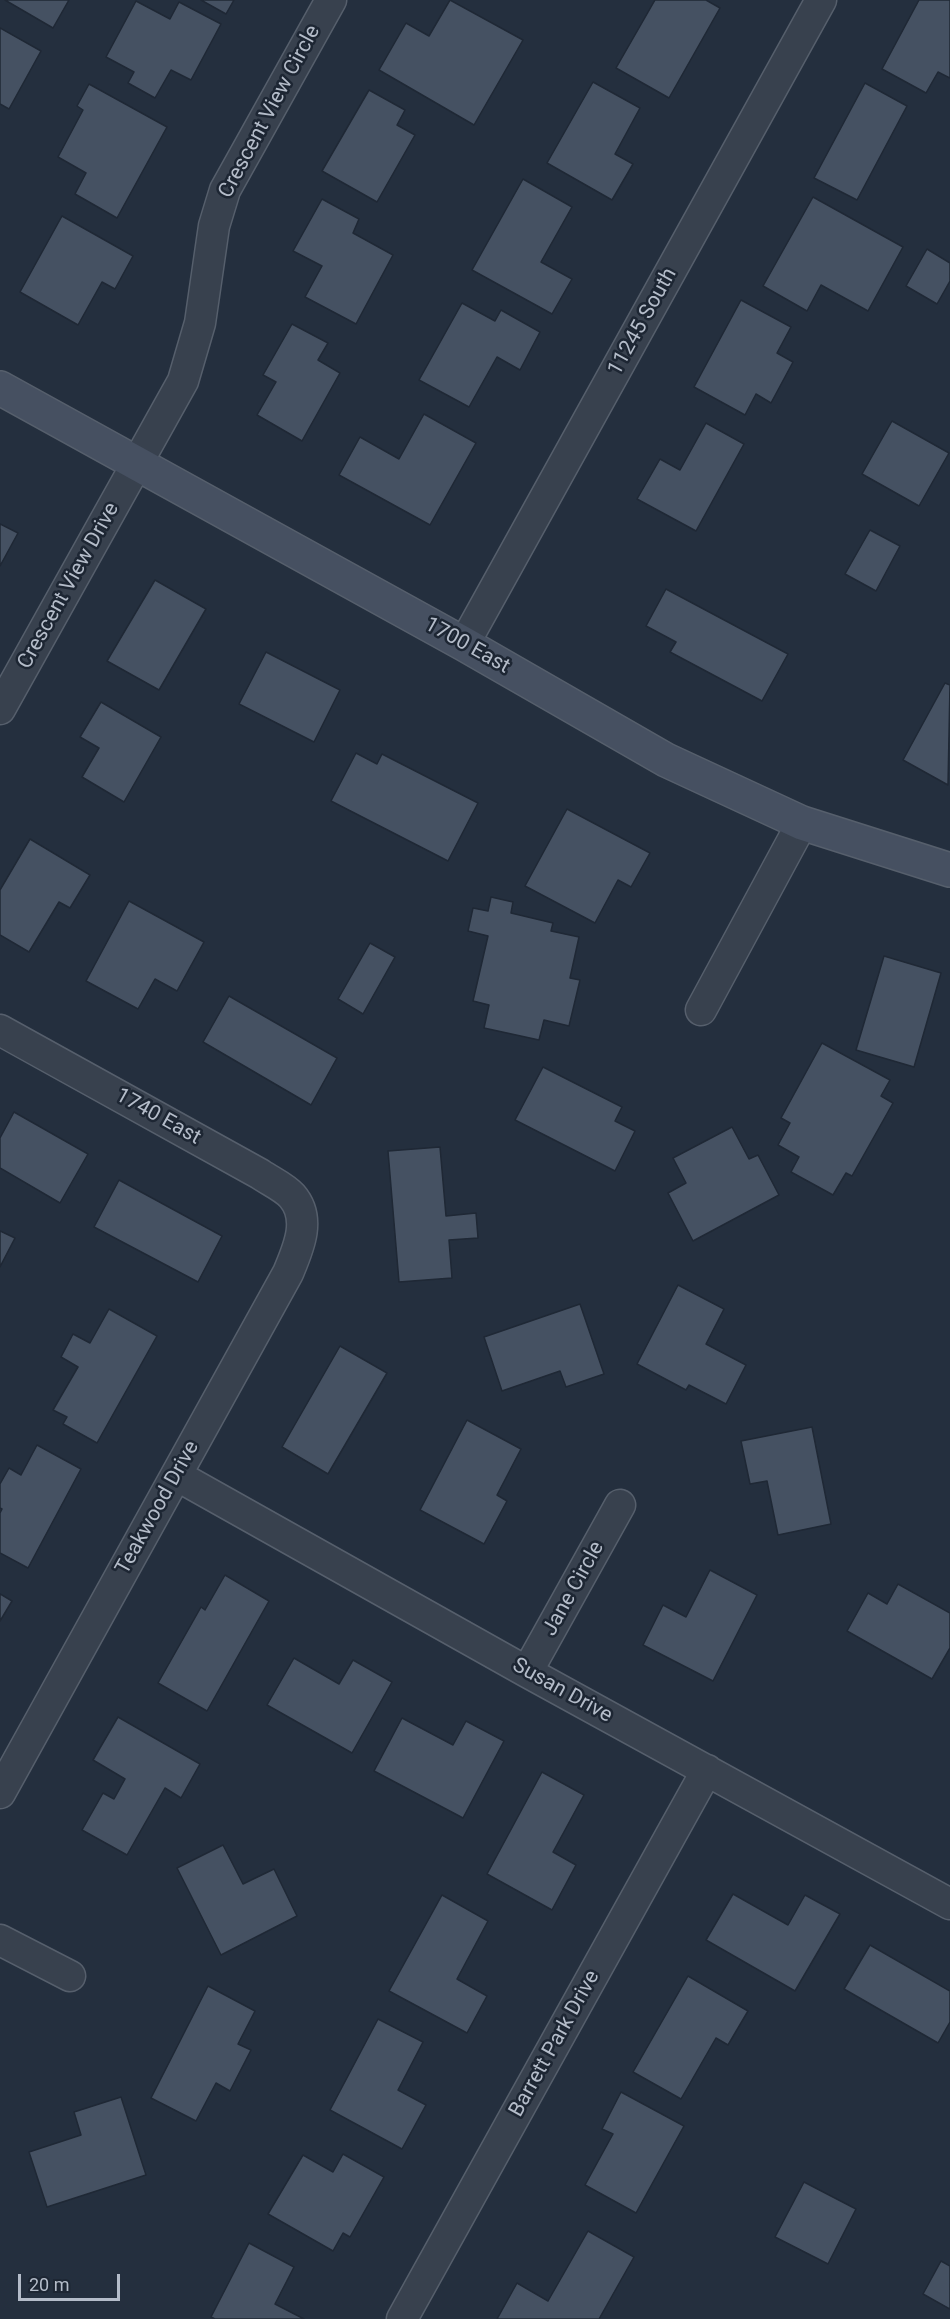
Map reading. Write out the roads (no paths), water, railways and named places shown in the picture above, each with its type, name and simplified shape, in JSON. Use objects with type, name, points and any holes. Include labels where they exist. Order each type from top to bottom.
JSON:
[{"type":"main road","name":"1700 East","points":[[0,388],[138,462],[464,644],[666,760],[802,823],[950,870]]},
{"type":"street","name":"Crescent View Circle","points":[[138,462],[183,381],[194,347],[200,323],[214,226],[225,190],[331,0]]},
{"type":"street","name":"11245 South","points":[[464,644],[821,0]]},
{"type":"street","name":"Crescent View Drive","points":[[0,709],[138,462]]},
{"type":"street","points":[[701,1010],[802,823]]},
{"type":"street","name":"1740 East","points":[[0,1030],[260,1174],[292,1196],[303,1219]]},
{"type":"street","name":"Teakwood Drive","points":[[0,1793],[288,1273],[299,1246],[303,1219]]},
{"type":"street","name":"Susan Drive","points":[[176,1475],[527,1672],[950,1904]]},
{"type":"street","name":"Jane Circle","points":[[527,1672],[620,1506]]},
{"type":"street","name":"Barrett Park Drive","points":[[402,2319],[707,1770]]},
{"type":"street","points":[[0,1940],[70,1976]]}]
